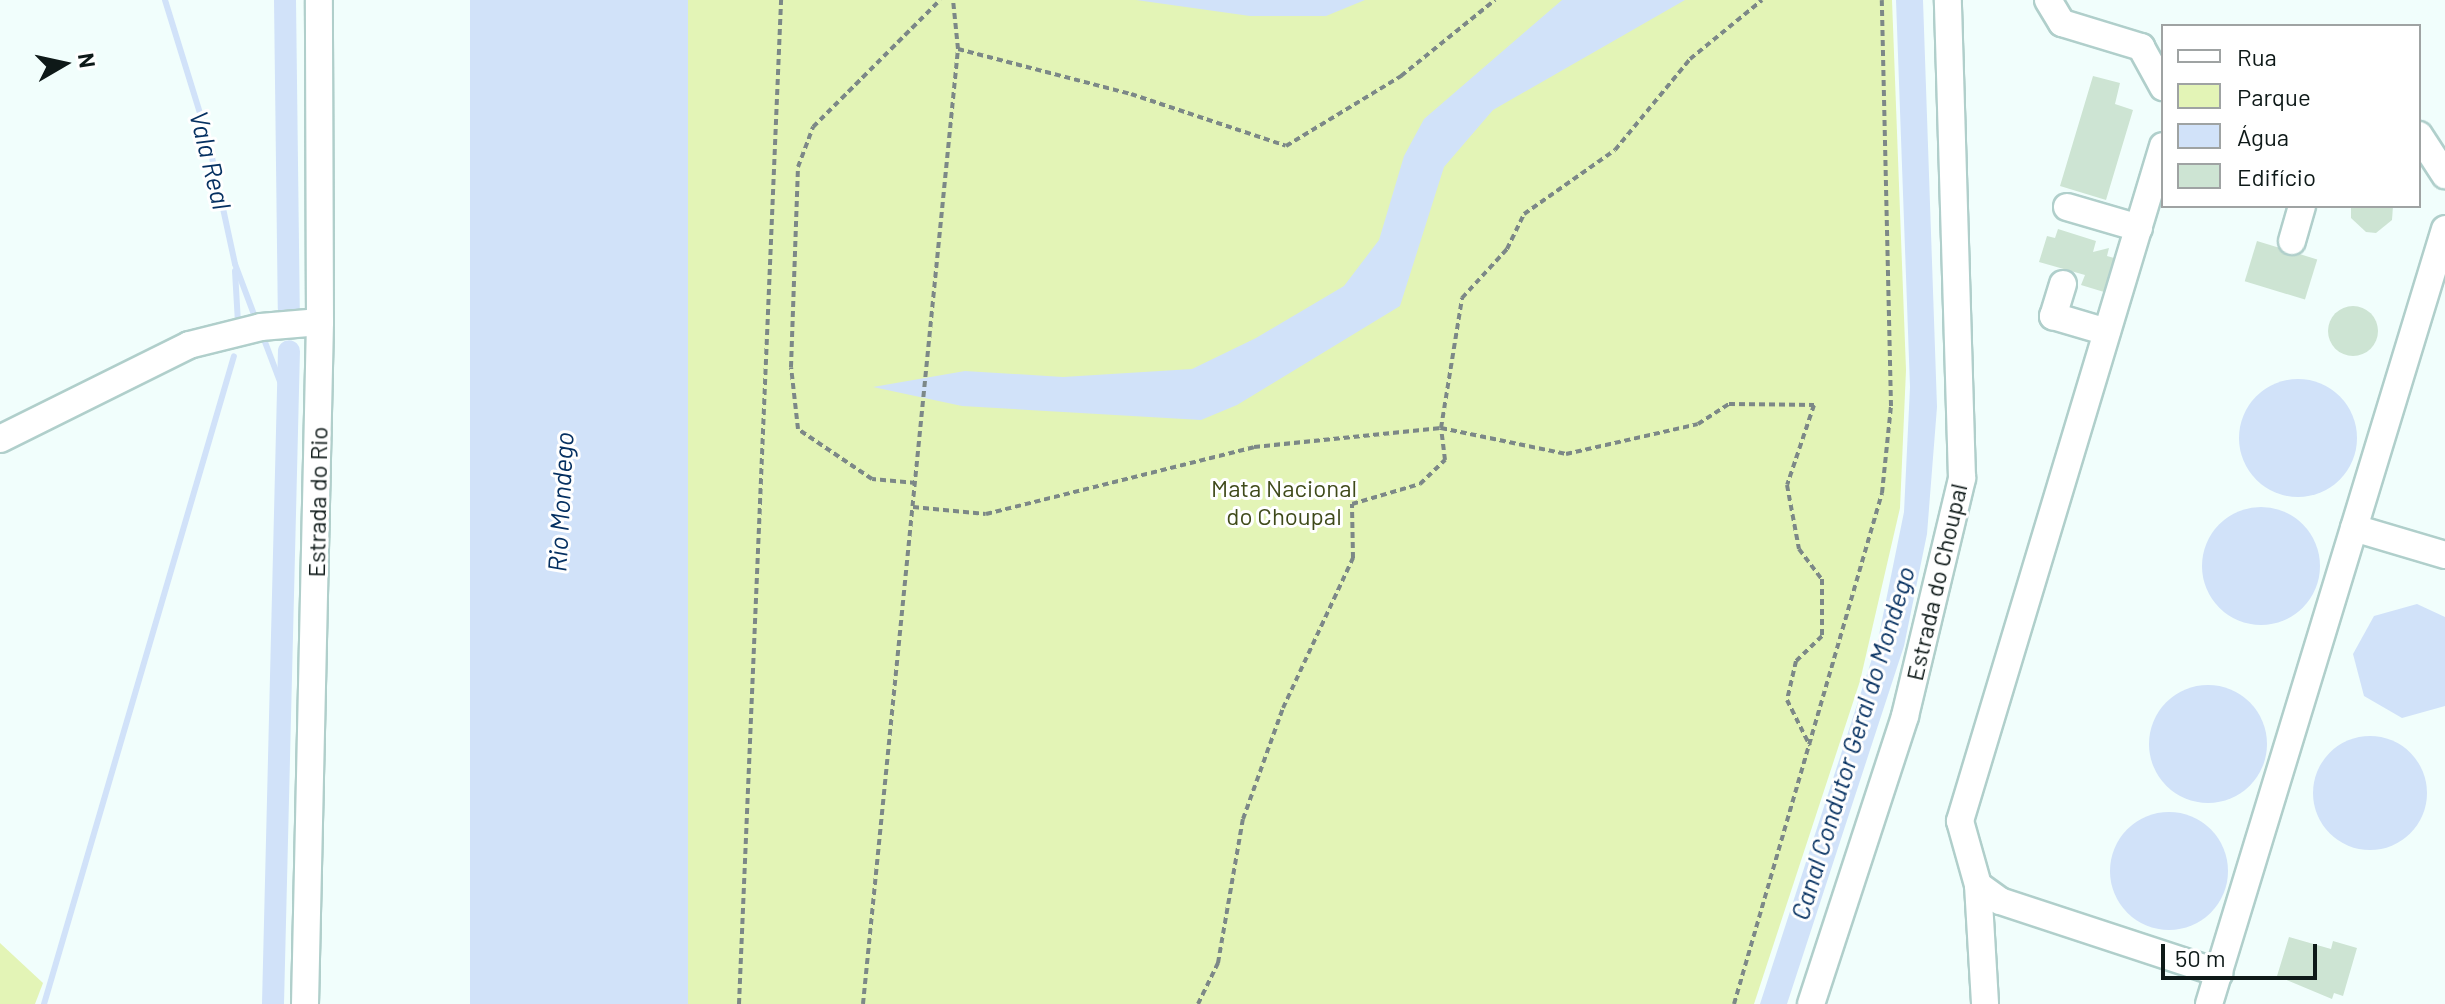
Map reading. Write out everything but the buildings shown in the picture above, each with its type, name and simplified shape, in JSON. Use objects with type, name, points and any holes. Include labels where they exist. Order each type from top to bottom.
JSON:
[{"type":"street","name":"Estrada do Rio","points":[[305,1004],[320,322],[319,0]]},
{"type":"street","name":"Estrada do Choupal","points":[[1811,1004],[1905,716],[1962,478],[1948,0]]},
{"type":"street","points":[[2048,0],[2062,23],[2152,51],[2161,80]]},
{"type":"street","points":[[2421,134],[2445,138]]},
{"type":"street","points":[[2421,137],[2445,175]]},
{"type":"street","points":[[1985,1004],[1978,885],[1960,821],[2161,153]]},
{"type":"street","points":[[2067,207],[2139,228]]},
{"type":"street","points":[[2292,241],[2301,208]]},
{"type":"street","points":[[2209,1004],[2445,229]]},
{"type":"street","points":[[2063,284],[2053,316],[2107,332]]},
{"type":"street","points":[[0,439],[189,345],[261,327],[320,322]]},
{"type":"street","points":[[2354,528],[2445,555]]},
{"type":"street","points":[[1978,885],[2000,901],[2219,973]]},
{"type":"path","points":[[739,1004],[781,0]]},
{"type":"path","points":[[916,483],[872,479],[798,429],[791,367],[798,167],[813,127],[940,0]]},
{"type":"path","points":[[863,1004],[958,49],[953,0]]},
{"type":"path","points":[[958,49],[1171,106],[1225,122],[1250,139],[1286,146],[1401,76],[1495,0]]},
{"type":"path","points":[[1198,1004],[1218,963],[1243,819],[1283,708],[1353,558],[1352,504],[1420,484],[1436,472],[1445,460],[1441,428],[1462,298],[1507,249],[1524,214],[1615,150],[1690,59],[1762,0]]},
{"type":"path","points":[[1734,1004],[1882,493],[1889,420],[1882,0]]},
{"type":"path","points":[[913,507],[986,514],[1254,447],[1441,428],[1566,454],[1698,424],[1729,404],[1814,405],[1787,485],[1799,549],[1822,579],[1822,636],[1796,661],[1787,700],[1810,746]]},
{"type":"green space","name":"Mata Nacional do Choupal","points":[[688,0],[1892,0],[1906,370],[1900,508],[1860,681],[1754,1004],[663,1004]]},
{"type":"green space","points":[[0,943],[43,983],[35,1004],[0,1004]]},
{"type":"water","name":"Rio Mondego","points":[[470,0],[688,0],[688,1004],[470,1004]]},
{"type":"water","points":[[1136,0],[1365,0],[1326,16],[1250,16]]},
{"type":"water","points":[[1562,0],[1685,0],[1493,110],[1444,167],[1400,306],[1237,405],[1201,420],[962,406],[873,387],[965,371],[1063,377],[1192,369],[1256,338],[1344,286],[1379,240],[1404,156],[1424,119]]},
{"type":"water","name":"Canal Condutor Geral do Mondego","points":[[1896,0],[1923,0],[1937,407],[1927,534],[1904,646],[1787,1004],[1760,1004],[1878,640],[1904,512],[1910,387]]},
{"type":"water","points":[[2298,379],[2321,383],[2340,396],[2353,415],[2357,438],[2353,461],[2340,480],[2321,493],[2298,497],[2275,493],[2256,480],[2243,461],[2239,438],[2243,415],[2256,396],[2275,383]]},
{"type":"water","points":[[2261,507],[2284,511],[2303,524],[2316,543],[2320,566],[2316,589],[2303,608],[2284,621],[2261,625],[2238,621],[2219,608],[2206,589],[2202,566],[2206,543],[2219,524],[2238,511]]},
{"type":"water","points":[[2417,604],[2445,617],[2445,706],[2402,718],[2364,696],[2353,654],[2374,616]]},
{"type":"water","points":[[2208,685],[2231,689],[2250,702],[2263,721],[2267,744],[2263,767],[2250,786],[2231,799],[2208,803],[2185,799],[2166,786],[2153,767],[2149,744],[2153,721],[2166,702],[2185,689]]},
{"type":"water","points":[[2370,736],[2392,741],[2410,753],[2422,771],[2427,793],[2422,815],[2410,833],[2392,845],[2370,850],[2348,845],[2330,833],[2318,815],[2313,793],[2318,771],[2330,753],[2348,741]]},
{"type":"water","points":[[2169,812],[2192,816],[2211,829],[2224,848],[2228,871],[2224,894],[2211,913],[2192,926],[2169,930],[2146,926],[2127,913],[2114,894],[2110,871],[2114,848],[2127,829],[2146,816]]},
{"type":"waterway","name":"Vala Real","points":[[165,0],[208,139],[235,264],[256,320]]},
{"type":"waterway","points":[[285,0],[289,308]]},
{"type":"waterway","points":[[235,271],[238,323]]},
{"type":"waterway","name":"Vala Real","points":[[265,342],[287,400]]},
{"type":"waterway","points":[[273,1004],[289,351]]},
{"type":"waterway","points":[[44,1004],[234,356]]}]
